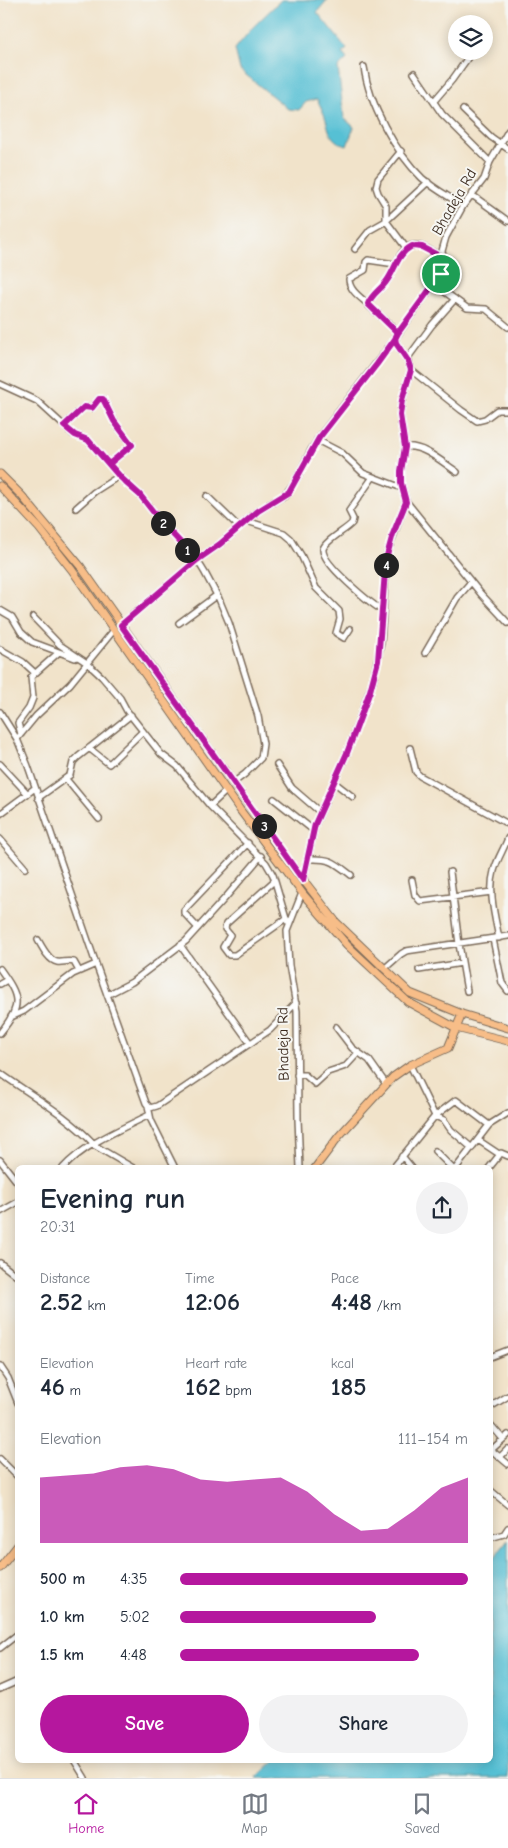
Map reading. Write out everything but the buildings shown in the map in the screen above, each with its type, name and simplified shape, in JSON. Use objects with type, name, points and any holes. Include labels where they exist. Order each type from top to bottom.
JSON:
[{"type":"main road","points":[[0,474],[22,496],[81,567],[303,880],[336,922],[410,993],[462,1014],[508,1028]]},
{"type":"main road","points":[[0,486],[39,528],[72,570],[226,791],[302,893],[347,945],[408,1002],[456,1028],[508,1041]]},
{"type":"main road","points":[[317,1165],[339,1136],[386,1084],[410,1065],[448,1048],[462,1014]]},
{"type":"main road","points":[[0,1568],[15,1549]]},
{"type":"street","points":[[434,101],[466,60]]},
{"type":"street","points":[[364,67],[366,84],[371,97],[390,136],[400,151],[428,182],[463,206]]},
{"type":"street","points":[[414,74],[442,114],[490,162]]},
{"type":"street","points":[[463,110],[491,137],[508,149]]},
{"type":"street","name":"Bhadeja Rd","points":[[121,625],[197,560],[220,544],[261,509],[286,495],[317,440],[395,339],[443,270],[442,251],[444,240],[463,206],[484,179],[490,162],[508,131]]},
{"type":"street","points":[[400,151],[378,179],[377,191],[386,206],[386,221],[407,249]]},
{"type":"street","points":[[354,249],[370,230],[386,221],[428,182]]},
{"type":"street","points":[[472,195],[508,221]]},
{"type":"street","points":[[368,304],[370,299],[388,280],[395,264],[407,249],[412,246],[419,246],[443,258]]},
{"type":"street","points":[[395,264],[368,260],[365,270],[349,279],[349,283],[353,290],[398,333]]},
{"type":"street","points":[[434,284],[470,310],[486,309],[508,327]]},
{"type":"street","points":[[407,359],[432,325],[455,299]]},
{"type":"street","points":[[395,339],[411,370],[461,410],[478,421],[485,419],[497,410],[508,410]]},
{"type":"street","points":[[411,370],[402,400],[400,415],[405,447],[401,471],[402,488],[406,502],[471,582],[508,623]]},
{"type":"street","points":[[0,384],[37,401],[75,435],[88,440],[119,476],[140,495],[162,523],[197,560],[216,594],[232,632],[258,716],[263,744],[261,758],[246,774],[233,782]]},
{"type":"street","points":[[64,426],[84,407],[92,408],[99,399],[103,399],[114,421],[132,445],[109,464]]},
{"type":"street","points":[[317,440],[342,453],[363,473],[402,488]]},
{"type":"street","points":[[405,447],[413,447],[423,451],[457,472]]},
{"type":"street","points":[[76,508],[94,492],[119,476]]},
{"type":"street","points":[[373,477],[349,511],[353,519],[352,523],[325,544],[323,550],[325,559],[333,568],[366,599],[382,610]]},
{"type":"street","points":[[207,496],[239,527]]},
{"type":"street","points":[[303,880],[309,859],[313,830],[335,783],[374,681],[378,661],[387,554],[406,502]]},
{"type":"street","points":[[247,521],[288,536],[301,555],[316,588],[339,611],[340,619],[336,633],[344,638],[350,629]]},
{"type":"street","points":[[425,653],[457,598],[471,582]]},
{"type":"street","points":[[179,623],[216,594]]},
{"type":"street","points":[[0,610],[12,617],[21,632],[32,642],[58,653],[78,658]]},
{"type":"street","points":[[33,616],[60,645],[87,663],[116,693],[161,754],[177,766],[210,806],[248,842],[270,868],[287,922],[234,954],[229,955],[223,947],[230,935],[225,929],[226,924],[274,881]]},
{"type":"street","points":[[17,739],[39,714],[67,688],[114,630]]},
{"type":"street","points":[[0,649],[23,662],[35,673]]},
{"type":"street","points":[[21,734],[18,723],[29,708],[33,698],[30,680],[35,673],[58,653]]},
{"type":"street","points":[[0,712],[17,739],[28,766],[106,995],[148,1106],[149,1115],[174,1165]]},
{"type":"street","points":[[38,798],[66,779],[72,773],[73,762],[131,715]]},
{"type":"street","points":[[89,748],[109,764],[143,731]]},
{"type":"street","points":[[410,748],[416,772],[420,776],[508,824]]},
{"type":"street","points":[[0,764],[27,794]]},
{"type":"street","points":[[277,765],[292,788],[320,812]]},
{"type":"street","points":[[66,779],[99,819]]},
{"type":"street","points":[[335,783],[353,797]]},
{"type":"street","points":[[0,814],[35,788]]},
{"type":"street","points":[[210,806],[226,791]]},
{"type":"street","points":[[274,799],[313,830]]},
{"type":"street","points":[[508,838],[494,869],[492,892],[502,983],[508,991]]},
{"type":"street","points":[[0,839],[25,868]]},
{"type":"street","points":[[198,928],[184,913],[184,910],[248,842]]},
{"type":"street","points":[[106,995],[132,982],[180,945],[198,928],[261,856]]},
{"type":"street","points":[[309,859],[326,859],[351,875]]},
{"type":"street","points":[[450,872],[467,991]]},
{"type":"street","points":[[412,880],[415,895],[420,901],[492,892]]},
{"type":"street","name":"Bhadeja Rd","points":[[300,1165],[296,1003],[288,957],[287,922],[302,893]]},
{"type":"street","points":[[384,969],[402,953],[508,936]]},
{"type":"street","points":[[38,940],[53,960],[74,962],[79,971]]},
{"type":"street","points":[[180,945],[250,1043]]},
{"type":"street","points":[[419,970],[462,963]]},
{"type":"street","points":[[11,1017],[24,1011],[58,984],[79,971],[96,964]]},
{"type":"street","points":[[0,970],[17,996],[17,1005],[0,1033]]},
{"type":"street","points":[[0,984],[7,980]]},
{"type":"street","points":[[148,1106],[153,1108],[157,1106],[275,1026],[296,1003]]},
{"type":"street","points":[[336,1027],[352,1048],[369,1060],[386,1084]]},
{"type":"street","points":[[297,1075],[305,1076],[315,1084],[328,1072],[346,1066],[358,1052]]},
{"type":"street","points":[[410,1065],[435,1116],[444,1120],[451,1130],[472,1148]]},
{"type":"street","points":[[0,1074],[74,1124],[93,1144],[128,1165]]},
{"type":"street","points":[[395,1165],[435,1116],[456,1100],[489,1125]]},
{"type":"street","points":[[457,1165],[489,1125],[508,1113]]},
{"type":"street","points":[[66,1165],[75,1156],[93,1144],[149,1115]]},
{"type":"street","points":[[478,1140],[500,1154],[504,1153],[508,1156]]},
{"type":"street","points":[[435,1151],[451,1165]]},
{"type":"street","points":[[491,1165],[500,1154]]},
{"type":"street","points":[[402,1156],[410,1165]]},
{"type":"street","points":[[0,1160],[15,1180]]},
{"type":"street","points":[[0,1212],[15,1204]]},
{"type":"street","points":[[0,1262],[15,1274]]},
{"type":"street","points":[[493,1356],[508,1350]]},
{"type":"street","points":[[0,1366],[8,1378],[15,1396]]},
{"type":"street","points":[[493,1405],[508,1396]]},
{"type":"street","points":[[493,1426],[506,1437],[493,1448]]},
{"type":"street","points":[[500,1457],[508,1449]]},
{"type":"street","points":[[493,1452],[508,1464]]},
{"type":"street","points":[[0,1459],[15,1474]]},
{"type":"street","points":[[493,1492],[508,1505]]},
{"type":"street","points":[[493,1537],[504,1534],[508,1528]]},
{"type":"street","points":[[0,1648],[15,1636]]},
{"type":"street","points":[[0,1690],[15,1682]]},
{"type":"street","points":[[76,1763],[85,1778]]},
{"type":"water","points":[[281,0],[327,0],[317,12],[347,49],[342,53],[347,59],[338,68],[344,118],[354,127],[347,146],[336,141],[330,133],[317,99],[306,102],[299,110],[288,109],[240,70],[235,49],[253,27]]},
{"type":"water","points":[[508,1540],[508,1778],[256,1778],[272,1763],[493,1763],[493,1559]]},
{"type":"route","points":[[441,274],[398,333],[377,364],[328,425],[311,450],[289,492],[258,511],[220,544],[197,560],[162,523],[134,488],[119,476],[88,440],[75,435],[64,426],[85,406],[92,408],[101,398],[105,401],[118,428],[132,445],[131,448],[109,464],[119,476],[126,483],[134,488],[135,489],[162,523],[197,560],[121,625],[303,880],[315,824],[335,783],[374,681],[380,643],[386,559],[393,534],[406,502],[401,483],[405,447],[400,415],[404,391],[411,370],[396,343],[395,339],[398,333],[368,304],[370,299],[391,276],[396,261],[409,247],[415,245],[422,247],[443,258],[444,265],[441,274]]}]
